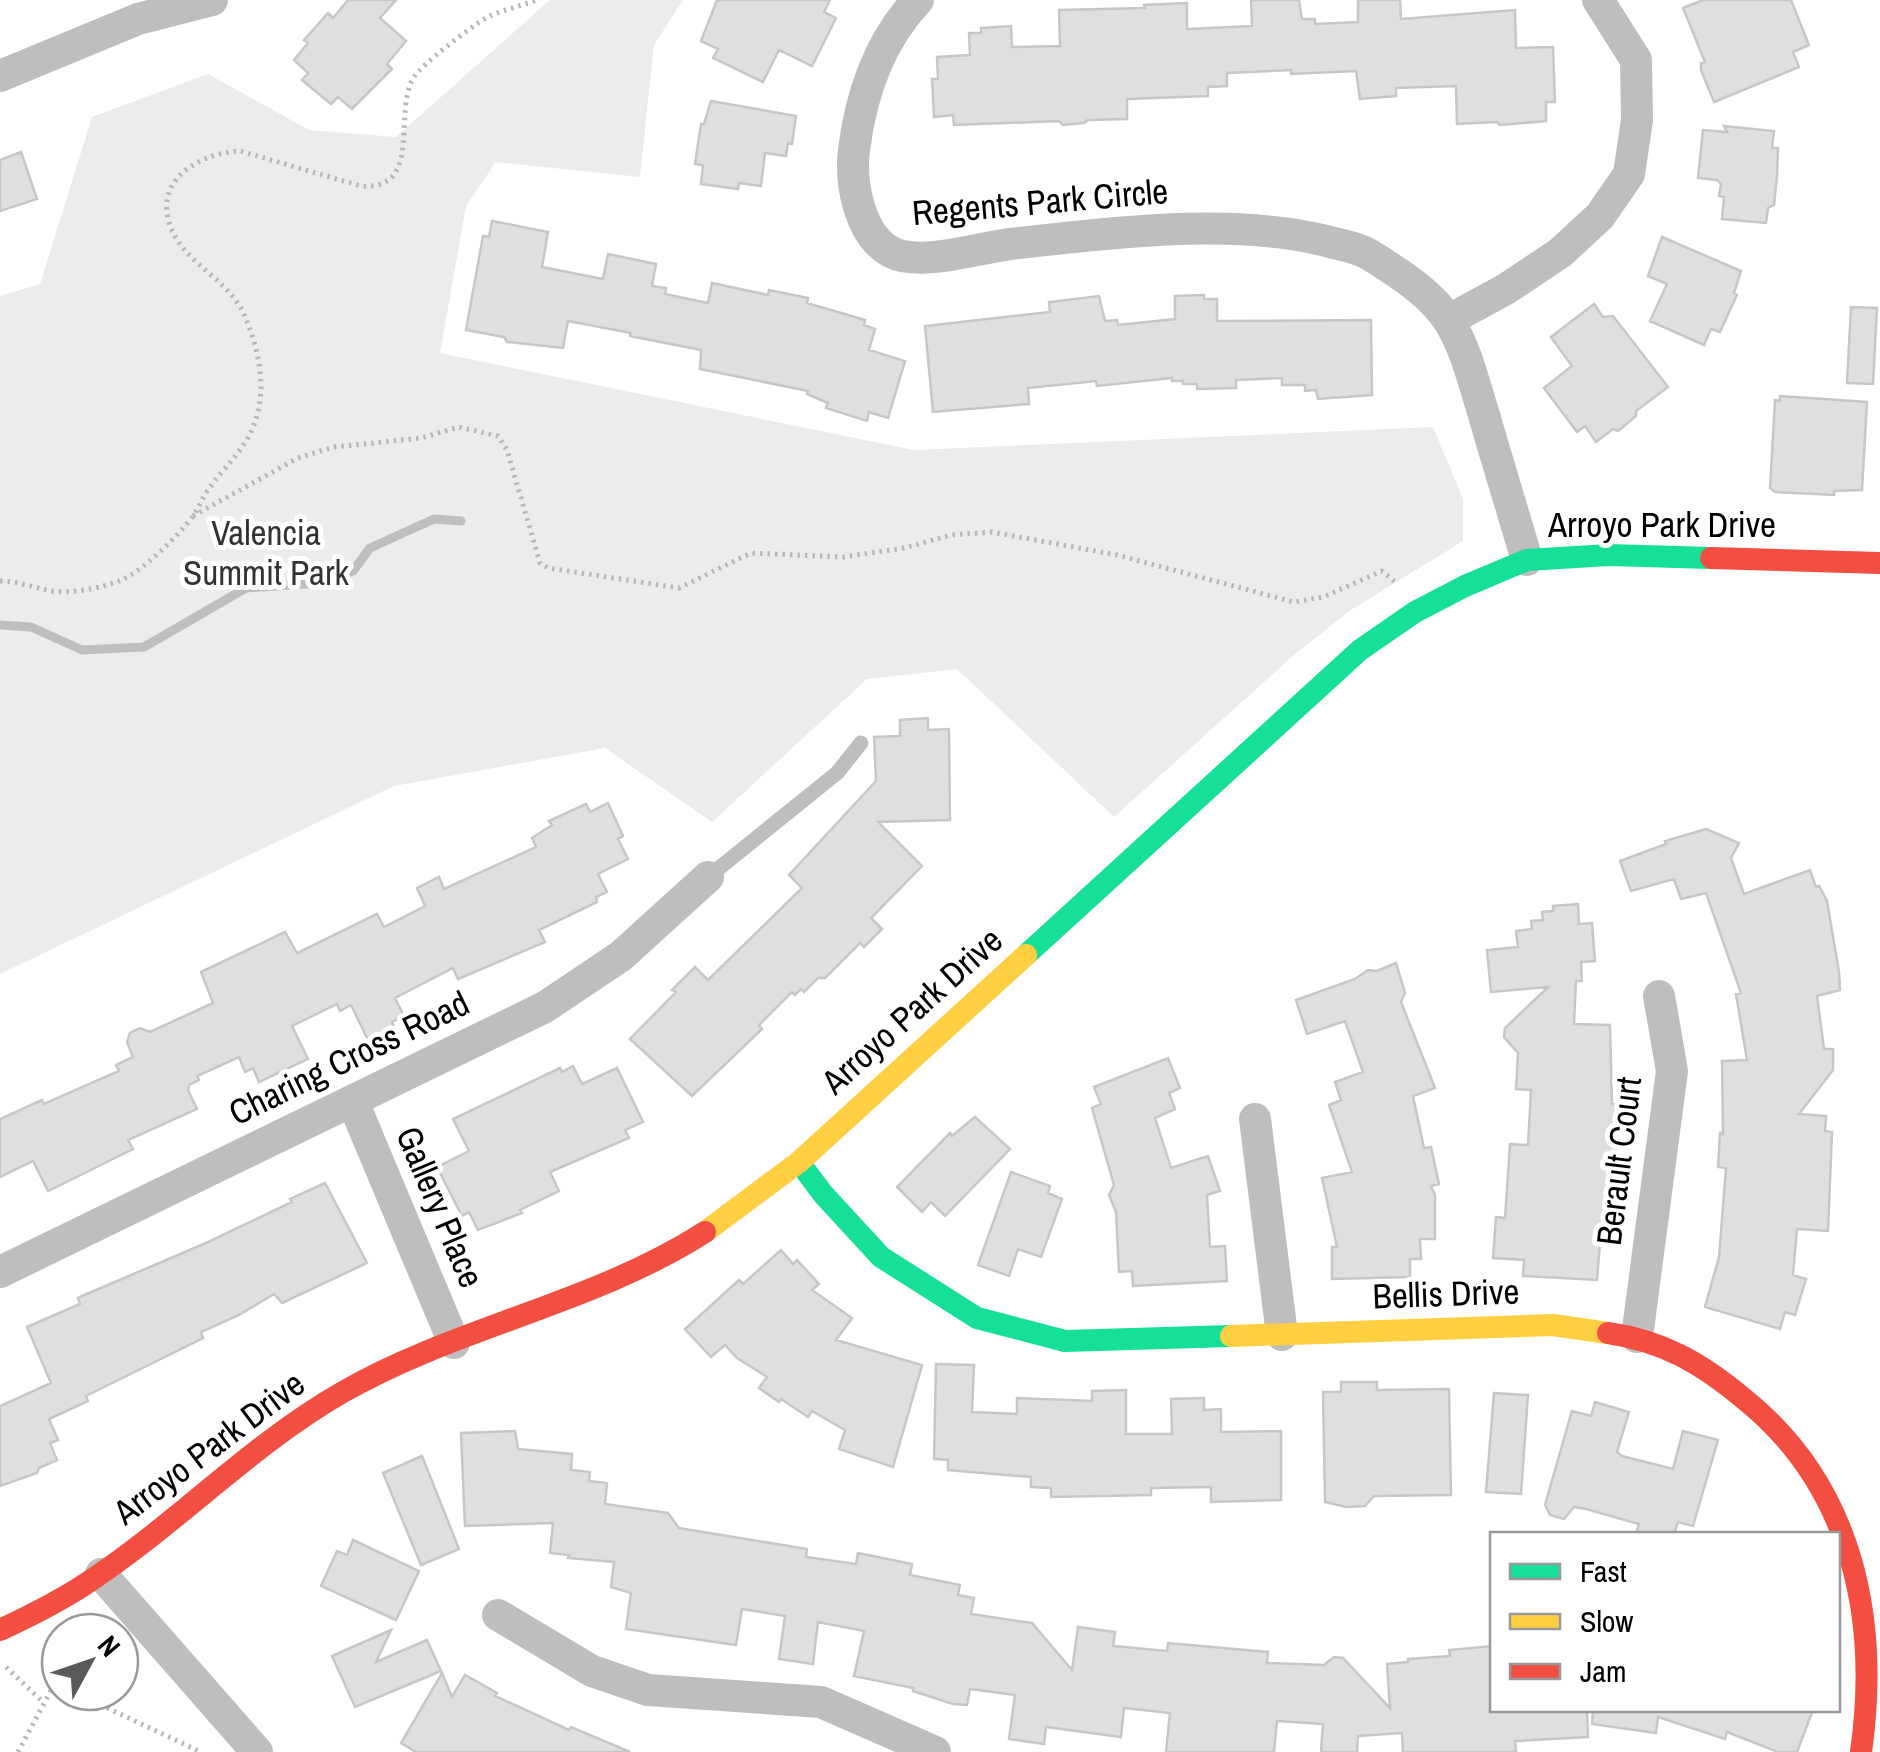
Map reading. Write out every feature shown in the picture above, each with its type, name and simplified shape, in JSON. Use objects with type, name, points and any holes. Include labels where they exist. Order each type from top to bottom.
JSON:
[{"type":"street","points":[[0,76],[138,19],[212,0]]},
{"type":"street","name":"Regents Park Circle","points":[[918,0],[886,42],[871,73],[857,124],[852,167],[855,200],[870,229],[890,252],[919,258],[1009,244],[1223,227],[1308,236],[1365,252],[1412,284],[1449,320],[1466,357],[1527,560]]},
{"type":"street","points":[[1449,320],[1506,289],[1560,252],[1600,216],[1629,174],[1638,120],[1636,60],[1598,0]]},
{"type":"street","name":"Arroyo Park Drive","points":[[0,1630],[48,1607],[101,1574],[242,1459],[310,1410],[396,1366],[654,1262],[732,1217],[799,1162],[1360,650],[1415,612],[1527,560],[1609,554],[1880,563]]},
{"type":"street","name":"Charing Cross Road","points":[[0,1272],[545,1006],[621,956],[708,877]]},
{"type":"street","name":"Berault Court","points":[[1637,1337],[1672,1070],[1659,996]]},
{"type":"street","name":"Gallery Place","points":[[353,1102],[454,1343]]},
{"type":"street","points":[[1255,1119],[1282,1334]]},
{"type":"street","name":"Bellis Drive","points":[[799,1162],[881,1257],[977,1318],[1064,1341],[1553,1325],[1637,1337],[1703,1365],[1756,1407],[1808,1460],[1838,1509],[1872,1579],[1876,1647],[1872,1713],[1861,1752]]},
{"type":"street","points":[[101,1574],[258,1752]]},
{"type":"street","points":[[498,1615],[592,1671],[648,1690],[821,1702],[935,1752]]},
{"type":"lane","points":[[708,877],[837,772],[861,744]]},
{"type":"path","points":[[0,581],[23,582],[53,592],[122,581],[161,550],[193,516],[209,488],[240,454],[257,416],[263,382],[246,317],[234,296],[187,255],[176,240],[166,209],[171,187],[181,173],[221,152],[240,151],[360,186],[376,187],[389,182],[397,172],[402,154],[409,87],[416,73],[487,18],[537,0]]},
{"type":"path","points":[[193,516],[298,458],[334,447],[421,438],[459,427],[498,436],[507,450],[540,563],[548,568],[679,588],[752,553],[843,557],[992,532],[1117,555],[1294,602],[1323,598],[1382,571],[1392,577],[1415,612]]},
{"type":"path","points":[[6,1667],[40,1699]]},
{"type":"path","points":[[18,1752],[40,1711]]},
{"type":"path","points":[[116,1712],[201,1752]]},
{"type":"green space","name":"Valencia Summit Park","points":[[550,0],[683,0],[654,45],[640,177],[496,162],[466,206],[440,353],[914,450],[1433,427],[1463,499],[1463,541],[1351,610],[1295,654],[1114,817],[957,669],[867,679],[712,822],[605,748],[394,786],[0,974],[0,296],[40,284],[92,117],[208,74],[309,130],[396,137]]},
{"type":"building","points":[[348,0],[396,0],[380,18],[406,41],[387,64],[392,69],[352,109],[338,97],[331,104],[302,80],[308,73],[294,60],[308,43],[304,40],[328,13],[333,18]]},
{"type":"building","points":[[717,0],[830,0],[824,12],[836,18],[812,66],[779,50],[763,82],[713,58],[718,49],[701,41]]},
{"type":"building","points":[[1251,0],[1299,0],[1302,19],[1315,19],[1315,24],[1358,22],[1358,0],[1400,0],[1401,19],[1515,10],[1516,48],[1553,47],[1555,102],[1546,102],[1546,121],[1457,124],[1456,86],[1396,88],[1396,96],[1360,99],[1356,71],[1291,74],[1291,70],[1227,73],[1227,86],[1208,87],[1208,96],[1127,99],[1127,119],[1063,125],[1059,121],[954,125],[953,115],[934,117],[932,79],[938,79],[937,57],[970,55],[969,33],[981,33],[981,28],[1011,26],[1012,47],[1060,46],[1059,10],[1187,3],[1187,29],[1252,26]]},
{"type":"building","points":[[1703,0],[1791,0],[1809,45],[1793,52],[1799,67],[1714,102],[1701,70],[1701,63],[1705,62],[1683,8]]},
{"type":"building","points":[[711,101],[796,116],[786,156],[765,153],[761,186],[739,183],[738,189],[701,184],[703,165],[695,164],[701,124]]},
{"type":"building","points":[[1724,126],[1774,131],[1772,148],[1778,148],[1777,176],[1774,205],[1768,208],[1766,223],[1722,219],[1721,184],[1698,178],[1703,130],[1727,132]]},
{"type":"building","points":[[21,152],[37,199],[0,211],[0,160]]},
{"type":"building","points":[[492,221],[548,232],[542,267],[603,279],[608,254],[656,264],[652,286],[666,288],[665,294],[708,303],[712,283],[768,295],[769,290],[808,298],[807,303],[865,320],[864,325],[875,329],[869,350],[905,361],[888,418],[869,412],[867,421],[826,408],[828,403],[807,394],[808,391],[700,369],[701,350],[630,336],[631,333],[568,321],[563,348],[507,342],[504,337],[466,330],[483,236],[489,237]]},
{"type":"building","points":[[1662,237],[1741,271],[1734,293],[1737,295],[1720,332],[1711,329],[1704,345],[1650,321],[1667,284],[1648,276]]},
{"type":"building","points":[[1204,295],[1204,299],[1217,299],[1217,321],[1371,320],[1372,395],[1318,399],[1316,390],[1305,391],[1305,385],[1282,385],[1282,378],[1236,380],[1236,388],[1197,389],[1197,384],[1183,384],[1172,378],[1028,388],[1029,404],[933,412],[925,326],[1050,312],[1049,302],[1099,296],[1105,321],[1117,320],[1118,325],[1175,319],[1175,296]]},
{"type":"building","points":[[1594,304],[1603,317],[1613,316],[1668,387],[1636,411],[1636,416],[1618,431],[1613,429],[1596,442],[1585,426],[1577,432],[1544,388],[1572,366],[1551,337]]},
{"type":"building","points":[[1851,307],[1877,308],[1873,384],[1847,383]]},
{"type":"building","points":[[1780,396],[1867,402],[1862,490],[1834,491],[1834,495],[1775,492],[1770,488],[1775,400],[1780,401]]},
{"type":"building","points":[[928,718],[928,730],[949,729],[950,820],[878,822],[922,866],[871,918],[882,929],[864,947],[860,943],[825,978],[818,978],[804,992],[792,992],[759,1025],[762,1029],[692,1096],[630,1039],[695,967],[708,980],[802,888],[789,875],[876,781],[874,737],[900,736],[900,720]]},
{"type":"building","points":[[608,803],[623,836],[618,839],[628,859],[598,874],[607,892],[596,897],[597,902],[539,930],[545,942],[458,979],[453,968],[395,998],[404,1016],[392,1022],[394,1027],[368,1040],[351,1005],[340,1011],[337,1004],[292,1026],[308,1059],[259,1082],[253,1068],[245,1072],[239,1057],[197,1076],[199,1080],[189,1085],[188,1090],[197,1109],[128,1140],[133,1149],[48,1191],[33,1161],[0,1177],[0,1119],[119,1071],[116,1065],[133,1057],[127,1042],[130,1033],[140,1028],[150,1032],[213,1003],[201,972],[285,932],[297,953],[377,914],[384,927],[425,906],[417,888],[439,877],[444,889],[536,847],[532,838],[552,825],[549,821],[586,804],[590,812]]},
{"type":"building","points":[[1706,829],[1739,843],[1731,858],[1744,894],[1810,870],[1827,901],[1839,972],[1840,990],[1817,996],[1824,1049],[1833,1049],[1833,1070],[1799,1114],[1826,1116],[1825,1131],[1832,1132],[1828,1231],[1797,1229],[1793,1275],[1806,1279],[1795,1315],[1785,1312],[1780,1329],[1705,1307],[1719,1257],[1726,1168],[1718,1167],[1720,1133],[1723,1134],[1722,1061],[1747,1060],[1736,994],[1741,993],[1706,893],[1681,899],[1674,879],[1631,891],[1620,861],[1666,844],[1665,841]]},
{"type":"building","points":[[1578,904],[1579,924],[1592,923],[1595,961],[1581,962],[1582,981],[1576,981],[1574,1024],[1610,1025],[1612,1104],[1619,1105],[1615,1174],[1623,1174],[1621,1208],[1603,1207],[1597,1280],[1523,1276],[1524,1260],[1493,1258],[1496,1217],[1505,1218],[1510,1144],[1528,1145],[1531,1090],[1516,1089],[1518,1053],[1504,1037],[1505,1028],[1548,987],[1491,992],[1487,950],[1518,947],[1516,931],[1532,929],[1531,921],[1543,920],[1542,912],[1553,911],[1553,906]]},
{"type":"building","points":[[1396,963],[1405,993],[1401,1002],[1435,1088],[1413,1096],[1424,1148],[1431,1147],[1439,1184],[1431,1186],[1435,1195],[1435,1239],[1420,1239],[1421,1259],[1410,1259],[1410,1277],[1332,1279],[1332,1247],[1337,1247],[1322,1178],[1352,1172],[1329,1105],[1341,1100],[1335,1082],[1363,1072],[1345,1021],[1307,1034],[1296,1000],[1355,979],[1368,970],[1377,971]]},
{"type":"building","points":[[1168,1058],[1180,1088],[1169,1093],[1175,1109],[1155,1118],[1171,1168],[1208,1156],[1220,1191],[1207,1195],[1210,1247],[1225,1246],[1227,1281],[1133,1286],[1132,1271],[1119,1272],[1116,1212],[1109,1195],[1114,1185],[1092,1108],[1101,1104],[1094,1087]]},
{"type":"building","points":[[573,1066],[582,1084],[617,1068],[643,1122],[625,1130],[629,1138],[550,1172],[559,1191],[520,1210],[522,1213],[478,1230],[469,1212],[462,1216],[437,1167],[469,1151],[453,1119],[560,1068],[562,1072]]},
{"type":"building","points":[[975,1117],[1010,1149],[945,1216],[931,1202],[922,1212],[897,1187],[950,1133],[952,1136]]},
{"type":"building","points":[[1011,1172],[1050,1186],[1048,1193],[1062,1199],[1041,1257],[1018,1249],[1009,1276],[978,1265]]},
{"type":"building","points":[[325,1183],[367,1263],[282,1303],[274,1294],[201,1332],[203,1338],[86,1396],[88,1401],[49,1419],[58,1440],[50,1443],[57,1460],[39,1468],[37,1473],[0,1486],[0,1406],[51,1383],[27,1327],[80,1304],[78,1298],[82,1296],[206,1243]]},
{"type":"building","points":[[781,1250],[793,1264],[797,1260],[819,1284],[812,1290],[852,1318],[836,1340],[922,1365],[893,1467],[839,1449],[845,1430],[812,1411],[808,1417],[781,1399],[779,1402],[759,1388],[767,1377],[737,1358],[725,1345],[711,1357],[685,1329],[739,1280],[743,1284]]},
{"type":"building","points":[[936,1364],[974,1365],[972,1412],[1017,1414],[1017,1398],[1092,1401],[1092,1391],[1126,1390],[1126,1434],[1172,1434],[1171,1399],[1204,1398],[1204,1410],[1221,1409],[1221,1432],[1281,1431],[1281,1500],[1211,1502],[1211,1487],[1151,1488],[1151,1495],[1051,1497],[1051,1488],[1031,1487],[1031,1477],[948,1470],[948,1460],[934,1459]]},
{"type":"building","points":[[1341,1382],[1377,1382],[1377,1390],[1449,1389],[1451,1495],[1374,1496],[1365,1506],[1325,1502],[1323,1392],[1341,1392]]},
{"type":"building","points":[[1494,1393],[1528,1395],[1521,1494],[1486,1492]]},
{"type":"building","points":[[1595,1402],[1629,1412],[1617,1452],[1673,1469],[1683,1431],[1718,1440],[1693,1526],[1678,1522],[1675,1532],[1637,1532],[1639,1524],[1586,1509],[1574,1507],[1564,1519],[1550,1515],[1545,1505],[1572,1411],[1591,1416]]},
{"type":"building","points":[[515,1431],[518,1449],[572,1454],[571,1470],[590,1472],[589,1481],[607,1483],[605,1504],[668,1513],[679,1528],[807,1549],[806,1557],[856,1564],[858,1553],[912,1564],[910,1575],[960,1585],[958,1595],[974,1598],[971,1614],[1032,1623],[1072,1670],[1078,1627],[1115,1632],[1113,1646],[1167,1651],[1168,1643],[1268,1652],[1267,1663],[1324,1665],[1334,1657],[1343,1658],[1390,1708],[1387,1664],[1450,1656],[1449,1650],[1490,1646],[1490,1712],[1587,1712],[1588,1737],[1515,1741],[1516,1752],[1403,1752],[1402,1733],[1358,1736],[1357,1752],[1321,1752],[1323,1724],[1277,1721],[1274,1752],[1166,1752],[1170,1713],[1124,1708],[1121,1737],[1046,1727],[1044,1744],[1009,1739],[1015,1695],[970,1689],[967,1705],[953,1704],[913,1688],[854,1676],[864,1631],[818,1622],[813,1664],[779,1659],[785,1616],[742,1609],[736,1645],[626,1629],[631,1593],[611,1587],[614,1562],[550,1553],[553,1523],[465,1526],[461,1433]]},
{"type":"building","points":[[422,1456],[459,1549],[421,1565],[383,1473]]},
{"type":"building","points":[[353,1540],[419,1571],[396,1620],[321,1586],[337,1551],[347,1555]]},
{"type":"building","points":[[391,1630],[376,1662],[427,1640],[441,1671],[355,1707],[332,1656]]},
{"type":"building","points":[[442,1673],[452,1697],[465,1675],[497,1693],[495,1696],[569,1730],[571,1727],[630,1752],[416,1752],[401,1743]]},
{"type":"building","points":[[1593,1712],[1812,1712],[1797,1752],[1778,1752],[1727,1732],[1725,1739],[1658,1717],[1656,1733],[1592,1724]]},
{"type":"waterway","points":[[0,625],[31,627],[82,650],[144,647],[246,588],[320,583],[353,571],[370,548],[434,519],[461,521]]},
{"type":"traffic: fast","points":[[1026,955],[1360,650],[1415,612],[1527,560],[1609,555],[1711,558]]},
{"type":"traffic: fast","points":[[799,1162],[881,1257],[977,1318],[1065,1341],[1231,1336]]},
{"type":"traffic: slow","points":[[705,1232],[799,1162],[1026,955]]},
{"type":"traffic: slow","points":[[1231,1336],[1553,1325],[1608,1333]]},
{"type":"traffic: jam","points":[[1711,558],[1880,563]]},
{"type":"traffic: jam","points":[[0,1630],[87,1583],[276,1436],[343,1392],[432,1349],[617,1278],[705,1232]]},
{"type":"traffic: jam","points":[[1608,1333],[1664,1348],[1712,1374],[1780,1433],[1810,1471],[1833,1513],[1850,1557],[1861,1604],[1866,1652],[1861,1752]]}]
